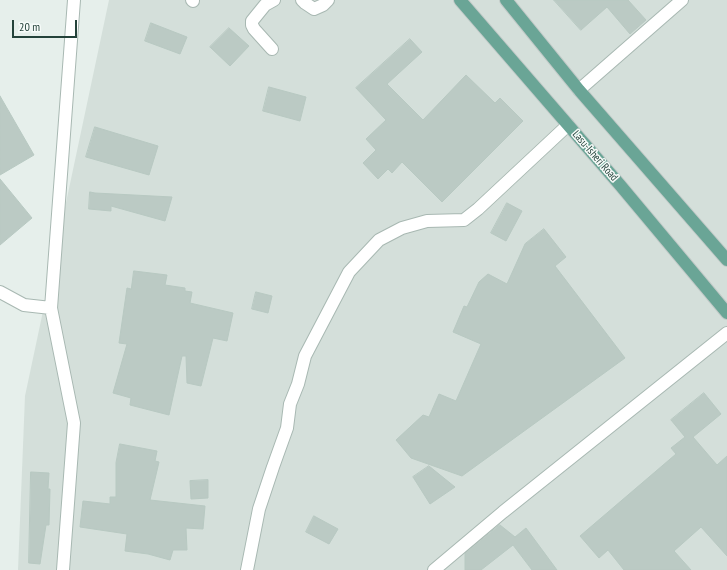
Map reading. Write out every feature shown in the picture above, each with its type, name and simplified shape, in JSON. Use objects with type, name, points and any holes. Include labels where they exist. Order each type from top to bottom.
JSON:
[{"type":"main road","name":"Lasu-Isheri Road","points":[[460,0],[568,124],[727,313]]},
{"type":"main road","points":[[506,0],[579,90],[727,260]]},
{"type":"street","points":[[62,570],[74,423],[51,308],[74,0]]},
{"type":"street","points":[[272,49],[254,29],[252,21],[265,5],[274,0]]},
{"type":"street","points":[[302,0],[314,9],[323,5],[328,0]]},
{"type":"street","points":[[579,90],[682,0]]},
{"type":"street","points":[[247,570],[259,509],[287,428],[290,404],[298,384],[305,356],[349,272],[379,240],[402,228],[426,221],[464,220],[478,209],[568,124]]},
{"type":"street","points":[[0,292],[24,305],[51,308]]},
{"type":"street","points":[[434,570],[502,512],[727,333]]},
{"type":"shaded area","points":[[109,0],[727,0],[727,570],[18,570],[25,396]]},
{"type":"building","points":[[554,0],[628,0],[646,20],[630,34],[607,7],[581,30]]},
{"type":"building","points":[[151,23],[187,37],[180,54],[145,41]]},
{"type":"building","points":[[229,28],[249,46],[230,66],[210,47]]},
{"type":"building","points":[[410,39],[422,52],[387,84],[423,120],[466,75],[495,103],[500,98],[523,121],[442,202],[402,162],[392,173],[388,169],[378,179],[363,163],[376,150],[366,139],[386,120],[356,88]]},
{"type":"building","points":[[269,87],[306,97],[300,121],[263,111]]},
{"type":"building","points":[[0,96],[34,155],[0,175]]},
{"type":"building","points":[[95,127],[158,146],[149,175],[86,157]]},
{"type":"building","points":[[0,179],[32,218],[0,245]]},
{"type":"building","points":[[90,192],[172,197],[165,221],[111,206],[111,211],[89,209]]},
{"type":"building","points":[[507,203],[522,211],[506,241],[491,233]]},
{"type":"building","points":[[544,229],[566,257],[555,266],[625,358],[462,476],[411,458],[396,440],[423,415],[429,417],[439,394],[456,401],[481,344],[453,332],[464,306],[467,307],[479,282],[488,274],[507,284],[525,244]]},
{"type":"building","points":[[134,271],[167,275],[165,285],[185,288],[185,291],[192,292],[190,303],[233,313],[227,341],[213,338],[201,386],[187,383],[186,356],[182,356],[169,415],[130,405],[131,398],[113,393],[127,344],[119,343],[127,288],[131,289]]},
{"type":"building","points":[[256,292],[272,296],[268,313],[252,309]]},
{"type":"building","points":[[704,393],[721,414],[693,437],[717,465],[727,456],[727,556],[701,527],[674,551],[691,570],[624,570],[608,550],[599,558],[580,536],[676,454],[671,448],[685,437],[671,420]]},
{"type":"building","points":[[120,444],[157,451],[155,461],[159,462],[150,500],[205,506],[203,529],[186,528],[187,550],[173,550],[170,560],[148,554],[125,551],[127,534],[80,527],[83,501],[110,504],[110,497],[116,497],[116,463]]},
{"type":"building","points":[[429,466],[455,487],[430,504],[413,477]]},
{"type":"building","points":[[31,472],[49,473],[49,525],[46,525],[40,564],[29,563]]},
{"type":"building","points":[[208,480],[208,498],[191,499],[190,481]]},
{"type":"building","points":[[314,516],[338,529],[329,544],[306,532]]},
{"type":"building","points":[[500,525],[515,537],[526,528],[557,570],[532,570],[513,545],[481,570],[465,570],[465,553]]}]
